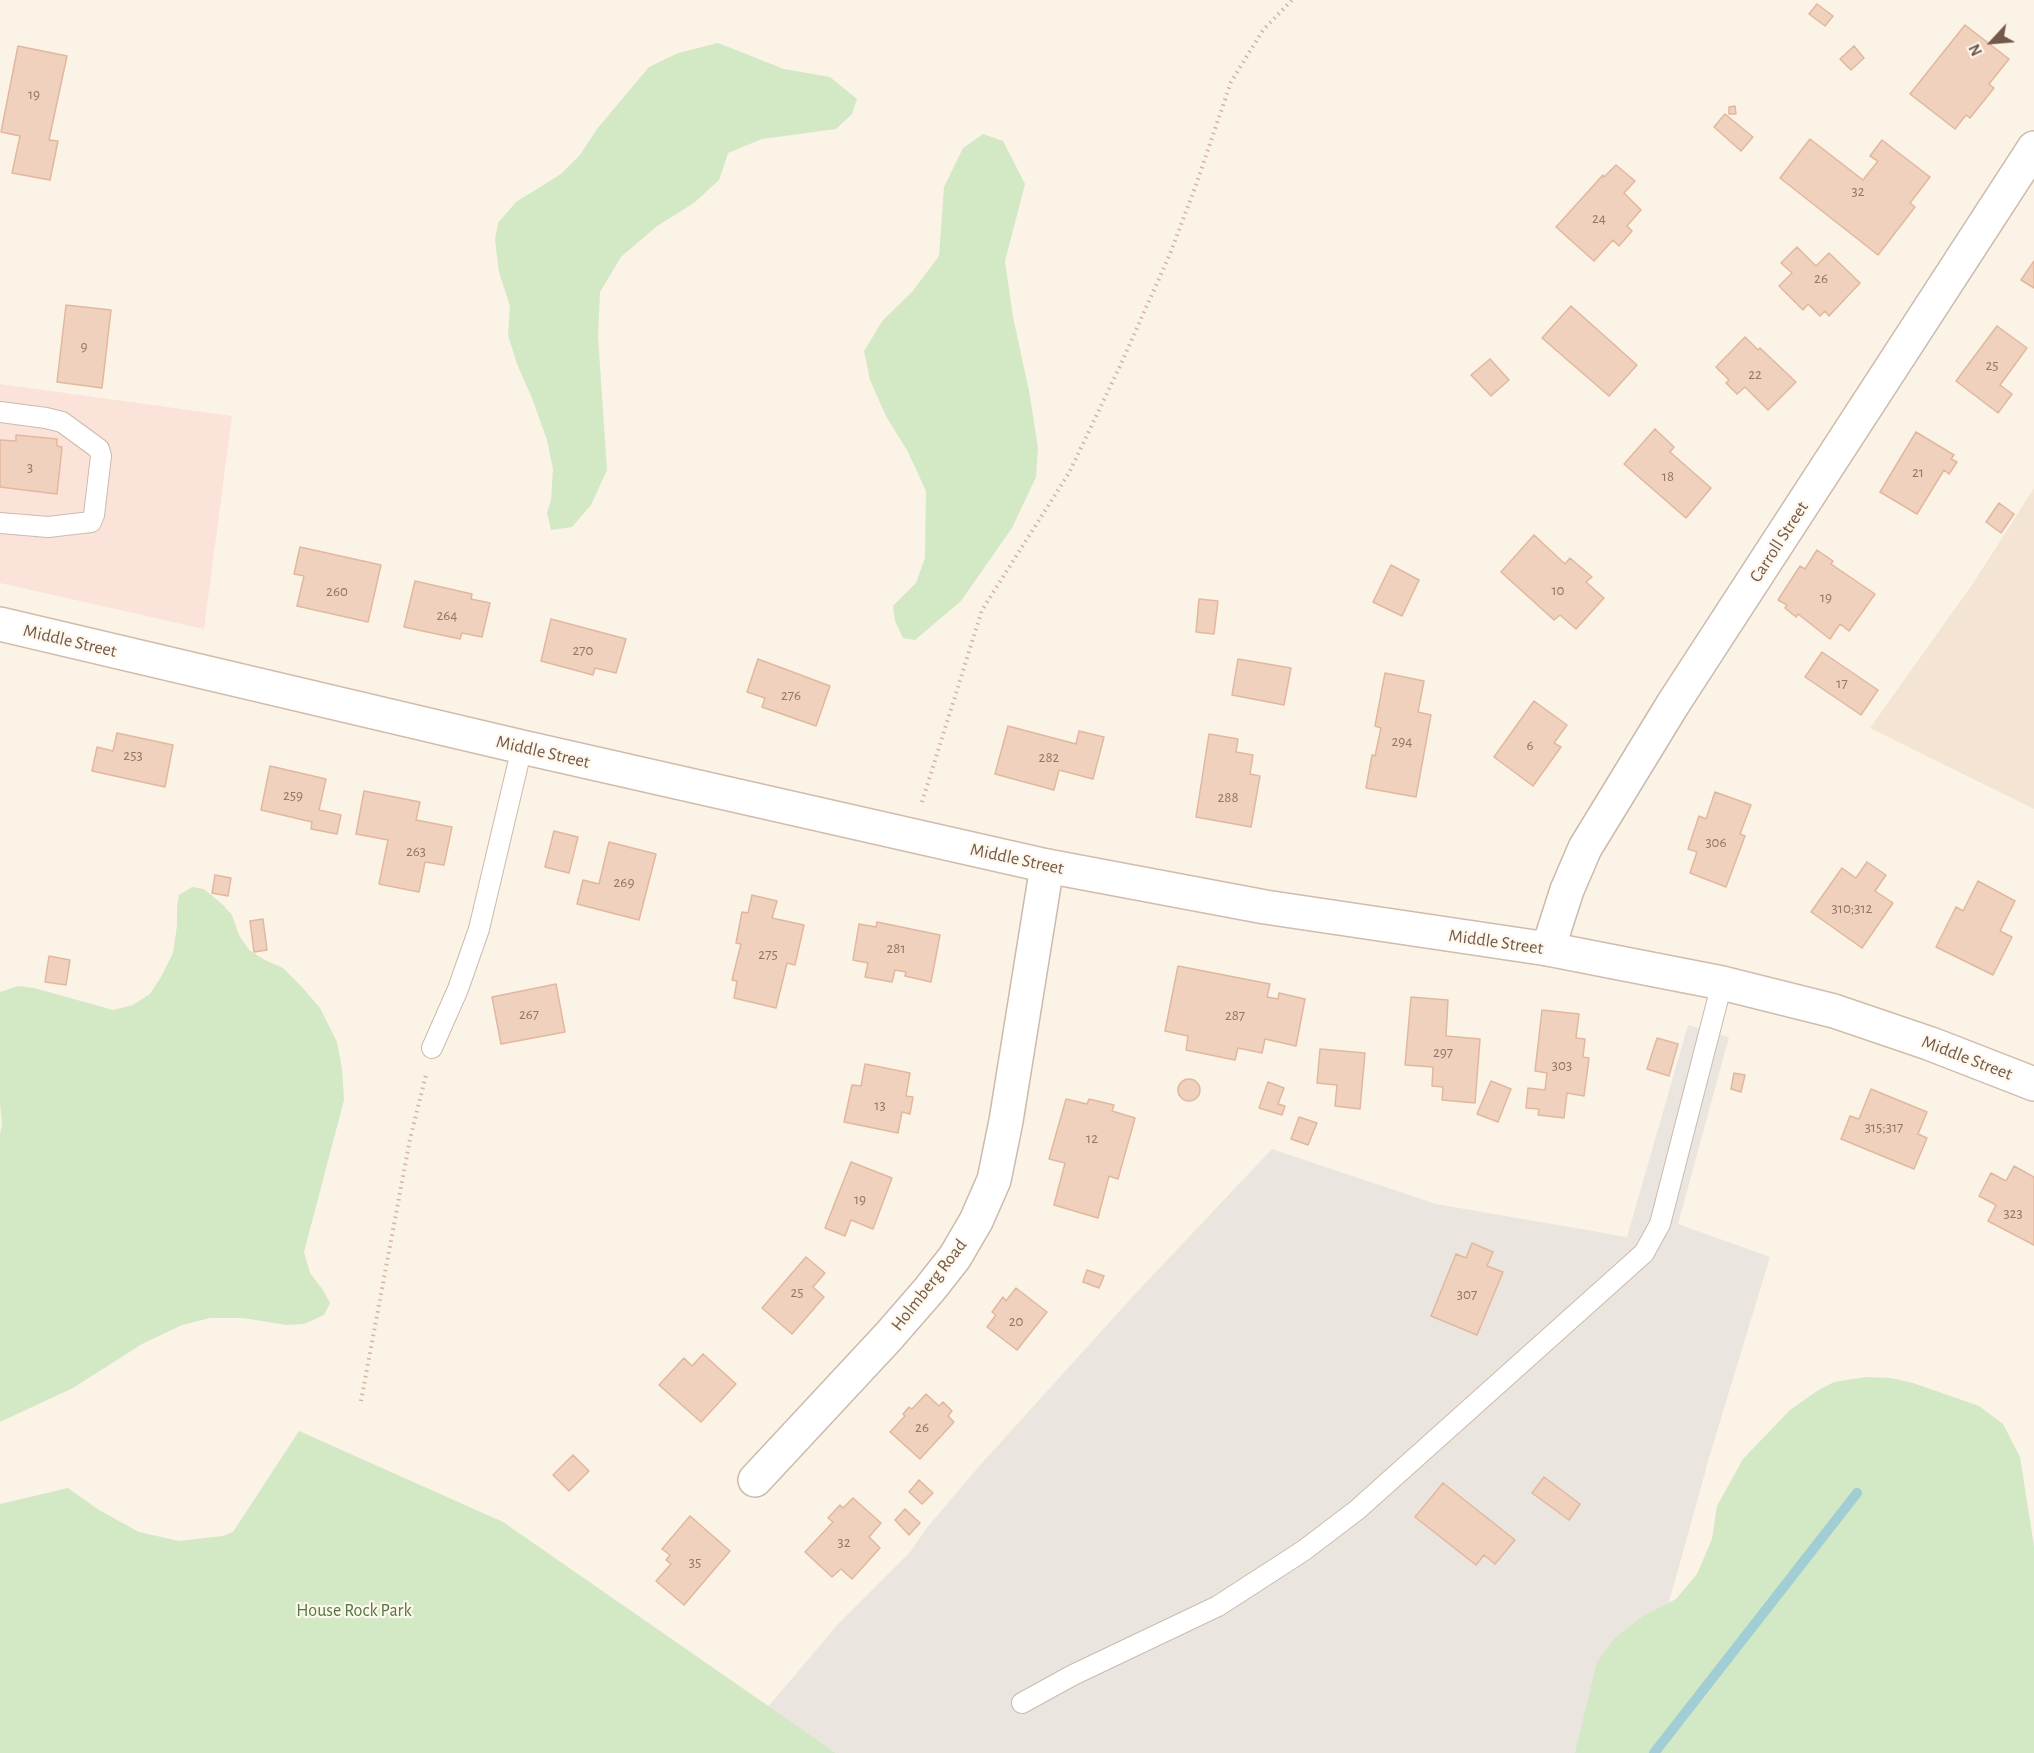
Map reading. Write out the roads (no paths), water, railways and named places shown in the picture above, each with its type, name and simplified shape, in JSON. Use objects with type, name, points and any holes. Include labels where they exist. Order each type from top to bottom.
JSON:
[{"type":"main road","name":"Carroll Street","points":[[1548,949],[1567,890],[1585,848],[1673,704],[2034,148]]},
{"type":"main road","name":"Middle Street","points":[[0,624],[522,747],[1047,866],[1265,907],[1548,949],[1722,983],[1834,1011],[1931,1044],[2034,1084]]},
{"type":"main road","name":"Holmberg Road","points":[[755,1480],[922,1298],[955,1257],[976,1221],[994,1180],[1006,1121],[1047,866]]},
{"type":"lane","points":[[0,412],[62,422],[99,449],[101,456],[94,515],[91,522],[48,526],[0,523]]},
{"type":"lane","points":[[432,1048],[458,989],[479,928],[522,747]]},
{"type":"lane","points":[[1022,1702],[1073,1675],[1218,1606],[1303,1551],[1357,1510],[1644,1253],[1660,1224],[1722,983]]},
{"type":"waterway","points":[[1654,1753],[1857,1493]]},
{"type":"park label","name":"House Rock Park","points":[[354,1611]]}]
